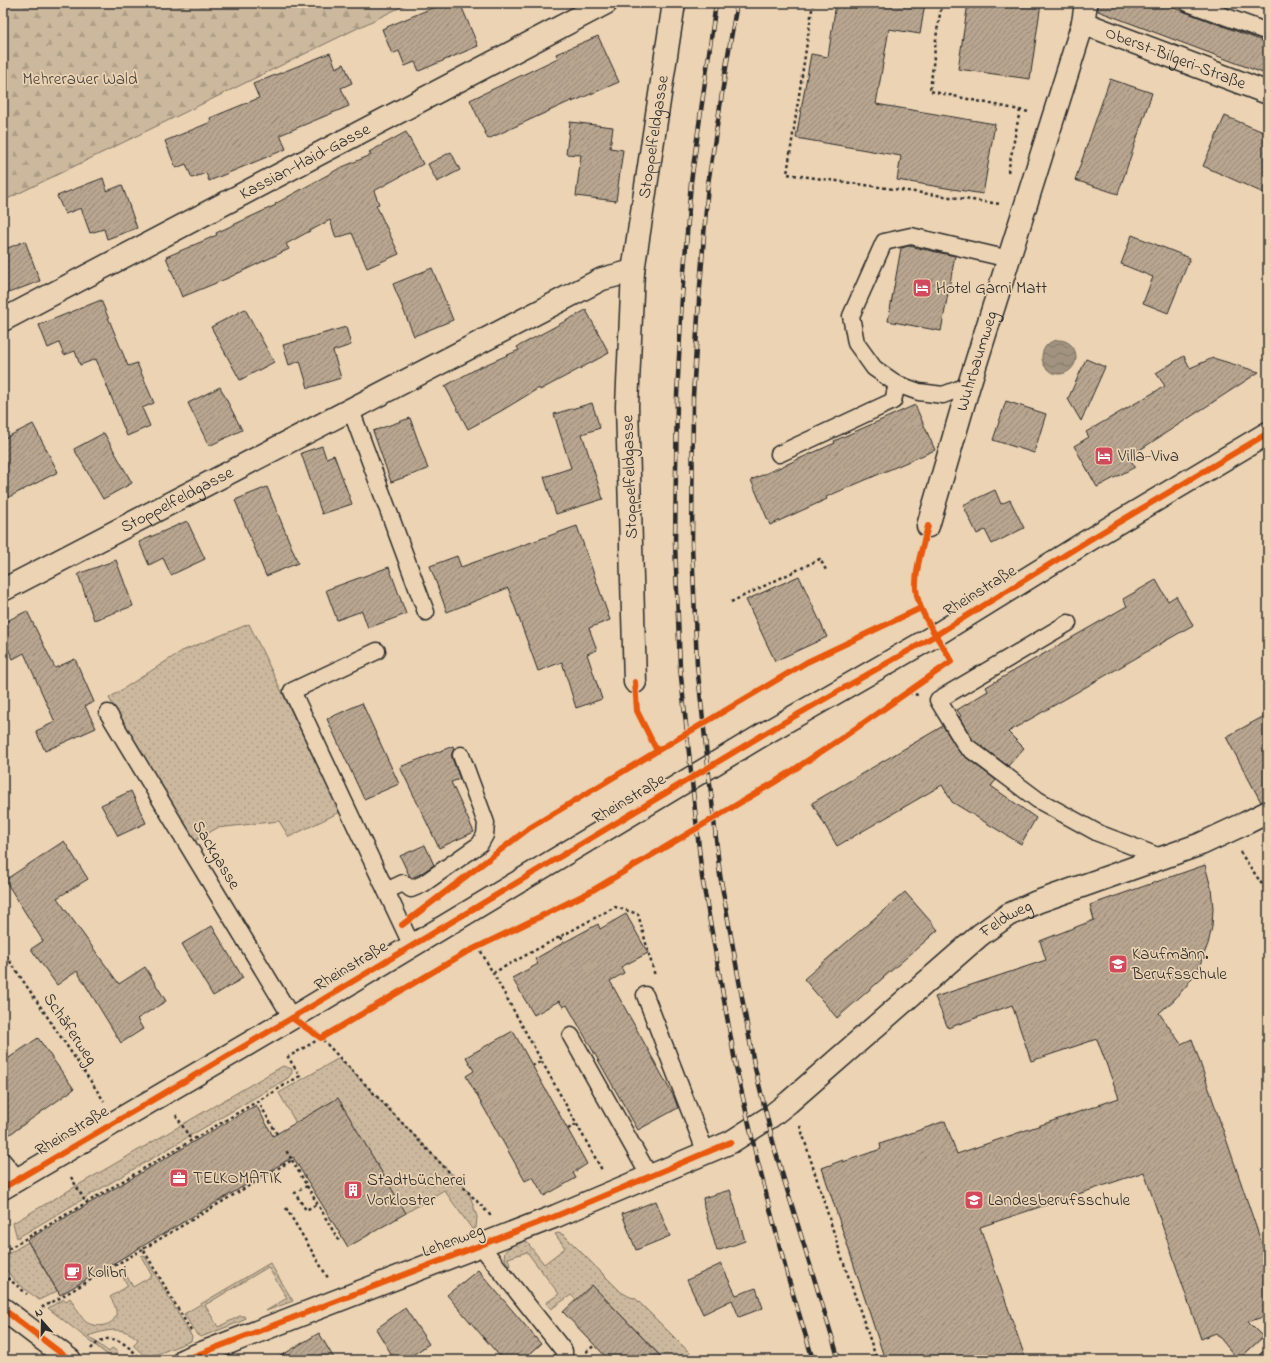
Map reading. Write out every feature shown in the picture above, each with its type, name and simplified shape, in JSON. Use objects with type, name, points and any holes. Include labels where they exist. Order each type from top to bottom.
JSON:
[{"type":"street","name":"Kassian-Haid-Gasse","points":[[3,320],[606,3]]},
{"type":"street","name":"Stoppelfeldgasse","points":[[636,682],[628,406],[633,271],[674,3]]},
{"type":"street","name":"Oberst-Bilgeri-Straße","points":[[1084,13],[1268,93]]},
{"type":"street","name":"Wuhrbaumweg","points":[[928,526],[969,385],[1053,118],[1084,13]]},
{"type":"street","name":"Stoppelfeldgasse","points":[[3,590],[602,279],[633,271]]},
{"type":"street","name":"Rheinstraße","points":[[10,1184],[292,1018],[769,731],[936,635],[1089,540],[1268,432]]},
{"type":"street","name":"Feldweg","points":[[789,1102],[980,935],[1008,915],[1037,902],[1201,844],[1268,812]]},
{"type":"street","name":"Lehenweg","points":[[184,1360],[510,1235],[615,1192],[706,1153],[745,1134],[789,1102]]},
{"type":"street","points":[[3,1309],[70,1360]]},
{"type":"lane","points":[[1188,3],[1268,32]]},
{"type":"lane","points":[[969,385],[942,395],[919,392],[897,384],[874,368],[856,343],[851,316],[884,242],[910,236],[1009,259]]},
{"type":"lane","points":[[779,454],[893,401],[897,384]]},
{"type":"lane","points":[[351,410],[426,612]]},
{"type":"lane","points":[[1068,623],[938,700],[966,746],[1038,800],[1098,833],[1163,858]]},
{"type":"lane","name":"Rheinstraße","points":[[377,651],[292,691],[412,946]]},
{"type":"lane","name":"Sackgasse","points":[[108,713],[292,1018]]},
{"type":"lane","points":[[386,891],[403,883],[411,889],[423,884],[480,844],[485,835],[486,823],[461,755]]},
{"type":"lane","points":[[645,995],[706,1153]]},
{"type":"lane","points":[[571,1036],[650,1177]]},
{"type":"lane","points":[[3,1161],[10,1184]]},
{"type":"lane","points":[[481,1246],[564,1351],[564,1360]]},
{"type":"path","points":[[813,3],[787,174],[1002,204]]},
{"type":"path","points":[[942,3],[930,91],[1053,118]]},
{"type":"path","points":[[1008,173],[1020,110]]},
{"type":"path","points":[[731,602],[820,559],[827,572]]},
{"type":"path","points":[[903,697],[915,688]]},
{"type":"path","points":[[1227,832],[1268,893]]},
{"type":"path","points":[[493,973],[616,907],[638,914],[656,980],[645,995]]},
{"type":"path","points":[[560,937],[563,943]]},
{"type":"path","points":[[472,950],[485,943]]},
{"type":"path","points":[[478,946],[615,1192]]},
{"type":"path","points":[[3,1252],[300,1076],[288,1057],[328,1034]]},
{"type":"path","points":[[321,1038],[510,1235]]},
{"type":"path","points":[[532,1066],[542,1061]]},
{"type":"path","points":[[163,1094],[191,1140]]},
{"type":"path","points":[[258,1101],[277,1134]]},
{"type":"path","points":[[789,1102],[800,1126],[877,1360]]},
{"type":"path","points":[[568,1129],[577,1124]]},
{"type":"path","points":[[285,1149],[339,1241]]},
{"type":"path","points":[[58,1156],[86,1203]]},
{"type":"path","points":[[37,1302],[43,1307],[292,1160]]},
{"type":"path","points":[[307,1186],[295,1193],[306,1210],[317,1204]]},
{"type":"path","points":[[286,1208],[340,1300]]},
{"type":"path","points":[[143,1248],[185,1320]]},
{"type":"path","points":[[3,1274],[32,1298]]},
{"type":"path","points":[[90,1351],[93,1346],[102,1341],[112,1339],[126,1344],[142,1360]]},
{"type":"green space","name":"Mehrerauer Wald","points":[[3,3],[409,3],[3,201]]},
{"type":"green space","points":[[249,624],[340,812],[289,837],[279,821],[217,828],[193,842],[109,698],[182,651]]},
{"type":"green space","points":[[339,1058],[469,1192],[477,1217],[476,1228],[472,1229],[444,1190],[406,1213],[296,1123],[279,1093]]},
{"type":"green space","points":[[283,1066],[292,1069],[292,1073],[288,1078],[17,1238],[13,1223]]},
{"type":"green space","points":[[558,1233],[564,1235],[621,1292],[635,1298],[697,1360],[655,1360],[660,1355],[592,1285],[576,1300],[571,1295],[551,1309],[546,1303],[559,1294],[527,1252],[508,1258],[509,1266],[504,1255],[511,1246],[526,1241],[544,1264],[565,1248],[555,1234]]},
{"type":"green space","points":[[28,1242],[57,1291],[39,1300],[16,1282],[4,1264],[3,1257]]},
{"type":"green space","points":[[144,1255],[192,1337],[191,1341],[147,1358],[133,1345],[138,1340],[127,1332],[114,1330],[88,1336],[109,1352],[112,1348],[118,1352],[115,1356],[119,1360],[114,1360],[48,1308],[64,1299],[66,1301],[70,1298],[86,1322],[99,1326],[108,1324],[116,1315],[116,1310],[110,1297],[128,1286],[119,1270],[122,1268],[133,1287],[152,1276],[141,1256]]},
{"type":"green space","points":[[270,1263],[293,1301],[266,1311],[287,1298],[268,1267],[205,1305],[218,1327],[240,1316],[244,1316],[245,1318],[242,1321],[201,1337],[197,1335],[184,1314]]},
{"type":"water","points":[[1059,340],[1071,345],[1076,357],[1071,369],[1059,374],[1047,369],[1042,357],[1047,345]]},
{"type":"building","points":[[444,3],[460,3],[478,46],[419,71],[415,62],[405,66],[399,51],[392,54],[382,29]]},
{"type":"building","points":[[836,3],[925,3],[920,34],[889,29],[876,104],[995,124],[983,194],[897,180],[901,156],[796,138],[811,54],[828,57]]},
{"type":"building","points":[[968,3],[1041,3],[1030,79],[958,69]]},
{"type":"building","points":[[1098,3],[1161,3],[1268,43],[1268,75],[1098,11]]},
{"type":"building","points":[[598,36],[619,82],[572,102],[573,100],[488,139],[470,100],[558,58],[556,54]]},
{"type":"building","points":[[330,53],[336,68],[344,64],[352,83],[341,88],[349,106],[280,135],[286,149],[209,181],[206,173],[192,178],[186,164],[176,168],[165,141],[211,122],[210,118],[259,98],[253,84]]},
{"type":"building","points":[[1110,79],[1152,93],[1118,194],[1075,180]]},
{"type":"building","points":[[1225,116],[1268,134],[1268,195],[1203,166]]},
{"type":"building","points":[[570,122],[613,127],[610,148],[623,150],[616,201],[576,196],[581,155],[566,154]]},
{"type":"building","points":[[406,132],[423,164],[374,191],[379,204],[376,205],[399,254],[367,268],[352,233],[336,238],[330,220],[286,244],[289,249],[228,278],[182,297],[166,257],[217,235],[216,233],[276,205],[275,204],[340,168],[371,155],[369,152]]},
{"type":"building","points":[[451,152],[460,170],[437,182],[428,164]]},
{"type":"building","points":[[103,178],[107,191],[122,185],[137,228],[107,239],[104,229],[90,233],[81,208],[65,214],[57,196]]},
{"type":"building","points":[[1132,235],[1190,258],[1168,313],[1143,303],[1153,277],[1121,264]]},
{"type":"building","points":[[25,241],[40,281],[3,295],[3,250]]},
{"type":"building","name":"Hotel Garni Matt","points":[[909,246],[955,256],[941,331],[888,321],[901,248]]},
{"type":"building","points":[[432,268],[453,320],[414,336],[393,284]]},
{"type":"building","points":[[101,300],[128,366],[137,363],[154,403],[142,408],[150,426],[127,436],[96,359],[80,365],[75,351],[64,355],[59,343],[48,348],[39,325]]},
{"type":"building","points":[[245,309],[274,362],[240,380],[211,327]]},
{"type":"building","points":[[586,310],[609,353],[540,390],[539,388],[468,429],[445,386],[478,368],[519,350],[517,347]]},
{"type":"building","points":[[346,327],[351,345],[333,351],[341,378],[308,388],[300,361],[289,365],[283,345]]},
{"type":"building","points":[[1184,356],[1190,368],[1213,358],[1259,372],[1129,457],[1135,467],[1097,487],[1074,446],[1089,437],[1086,432],[1165,386],[1156,373]]},
{"type":"building","points":[[1086,359],[1105,367],[1081,421],[1068,399]]},
{"type":"building","points":[[220,387],[242,430],[209,446],[188,403]]},
{"type":"building","points":[[1006,401],[1046,414],[1034,453],[993,440]]},
{"type":"building","points":[[592,403],[600,428],[582,434],[603,499],[556,514],[544,477],[571,468],[554,414]]},
{"type":"building","points":[[915,405],[935,450],[826,497],[827,499],[770,525],[751,480],[835,443],[834,441]]},
{"type":"building","points":[[410,418],[428,469],[391,482],[373,431]]},
{"type":"building","points":[[33,424],[58,472],[3,500],[3,439]]},
{"type":"building","points":[[104,433],[132,483],[103,499],[74,449]]},
{"type":"building","points":[[322,446],[326,458],[334,455],[352,504],[322,514],[301,453]]},
{"type":"building","points":[[267,487],[298,563],[266,576],[235,500]]},
{"type":"building","points":[[995,490],[1001,504],[1010,500],[1024,528],[992,544],[985,530],[977,534],[963,505]]},
{"type":"building","points":[[187,521],[205,559],[171,575],[163,558],[149,565],[139,542]]},
{"type":"building","points":[[577,526],[610,620],[589,628],[597,650],[587,654],[602,699],[576,708],[562,662],[538,671],[508,588],[447,612],[430,566],[457,556],[461,567]]},
{"type":"building","points":[[116,560],[133,606],[94,620],[78,574]]},
{"type":"building","points":[[389,567],[406,614],[368,628],[362,611],[337,620],[326,590]]},
{"type":"building","points":[[799,576],[827,637],[775,661],[746,600]]},
{"type":"building","points":[[1156,580],[1168,601],[1176,596],[1193,625],[1008,732],[1024,748],[1008,766],[973,740],[959,717],[961,716],[957,710],[988,691],[986,687],[1127,606],[1123,599]]},
{"type":"building","points":[[27,611],[55,668],[75,659],[94,702],[85,706],[96,728],[45,751],[36,731],[55,722],[24,653],[13,659],[3,639],[3,623]]},
{"type":"building","points":[[362,703],[399,784],[364,799],[327,719]]},
{"type":"building","points":[[1268,714],[1268,800],[1261,802],[1226,737]]},
{"type":"building","points":[[943,726],[960,753],[996,780],[991,786],[1036,818],[1021,844],[952,802],[942,785],[837,846],[812,803]]},
{"type":"building","points":[[453,746],[454,749],[452,758],[460,779],[451,782],[474,832],[439,848],[400,767]]},
{"type":"building","points":[[131,791],[146,823],[118,836],[101,805]]},
{"type":"building","points":[[64,841],[88,879],[57,898],[119,984],[145,967],[166,1001],[137,1019],[143,1029],[121,1043],[77,971],[57,985],[31,949],[43,941],[5,880]]},
{"type":"building","points":[[425,845],[434,865],[412,878],[400,856]]},
{"type":"building","name":"Landesberufsschule","points":[[1205,865],[1211,888],[1213,908],[1212,927],[1208,944],[1199,967],[1187,985],[1174,1000],[1159,1013],[1181,1044],[1192,1039],[1268,1262],[1268,1315],[1248,1322],[1263,1337],[1238,1360],[1216,1333],[1201,1339],[1144,1172],[980,1227],[1026,1360],[885,1360],[822,1168],[881,1149],[880,1144],[945,1121],[957,1154],[1119,1098],[1097,1039],[1031,1061],[1012,1005],[948,1028],[935,997],[1046,960],[1040,941],[1094,920],[1090,905]]},
{"type":"building","points":[[905,892],[938,930],[837,1018],[804,979]]},
{"type":"building","points":[[626,914],[648,953],[621,967],[624,973],[610,981],[674,1097],[678,1108],[638,1130],[567,1005],[563,1007],[559,1001],[534,1015],[512,978],[538,964],[535,959],[563,943],[598,924],[600,929]]},
{"type":"building","points":[[212,926],[243,978],[213,996],[182,944]]},
{"type":"building","points":[[513,1031],[587,1164],[573,1173],[576,1178],[544,1196],[533,1177],[525,1181],[466,1076],[474,1071],[466,1057]]},
{"type":"building","points":[[38,1038],[74,1089],[3,1139],[3,1062]]},
{"type":"building","points":[[338,1098],[406,1213],[348,1247],[293,1157],[60,1295],[27,1240],[256,1105],[273,1136]]},
{"type":"building","points":[[730,1190],[745,1241],[717,1251],[704,1207],[703,1198]]},
{"type":"building","points":[[656,1201],[670,1236],[636,1250],[622,1214]]},
{"type":"building","points":[[721,1264],[736,1295],[756,1288],[763,1308],[739,1317],[732,1300],[703,1314],[687,1280]]},
{"type":"building","points":[[478,1270],[541,1344],[523,1360],[503,1360],[447,1295]]},
{"type":"building","points":[[592,1285],[664,1360],[609,1360],[563,1312]]},
{"type":"building","points":[[405,1308],[429,1344],[405,1360],[395,1360],[376,1329]]},
{"type":"building","points":[[319,1333],[335,1360],[274,1360]]},
{"type":"railway","points":[[716,3],[691,182],[682,297],[677,396],[675,543],[680,667],[702,877],[736,1067],[756,1155],[787,1274],[813,1360]]},
{"type":"railway","points":[[737,3],[708,184],[693,396],[692,545],[697,665],[720,875],[754,1064],[775,1150],[839,1360]]},
{"type":"cycle path","points":[[3,1188],[292,1018],[769,731],[936,635],[1089,540],[1268,433]]},
{"type":"cycle path","points":[[292,1018],[321,1038],[465,953],[588,893],[775,782],[842,738],[952,661],[925,617],[916,589],[920,557],[928,526]]},
{"type":"cycle path","points":[[402,925],[528,829],[807,662],[921,608]]},
{"type":"cycle path","points":[[635,682],[637,711],[657,751]]},
{"type":"cycle path","points":[[184,1360],[556,1216],[731,1142]]},
{"type":"cycle path","points":[[3,1309],[70,1360]]},
{"type":"place","name":"Hotel Garni Matt","points":[[922,288]]},
{"type":"place","name":"Villa-Viva","points":[[1104,456]]},
{"type":"place","name":"Kaufmänn. Berufsschule","points":[[1118,964]]},
{"type":"place","name":"TELKOMATIK","points":[[179,1178]]},
{"type":"place","name":"Stadtbücherei Vorkloster","points":[[353,1190]]},
{"type":"place","name":"Landesberufsschule","points":[[974,1200]]},
{"type":"place","name":"Kolibri","points":[[73,1272]]}]
